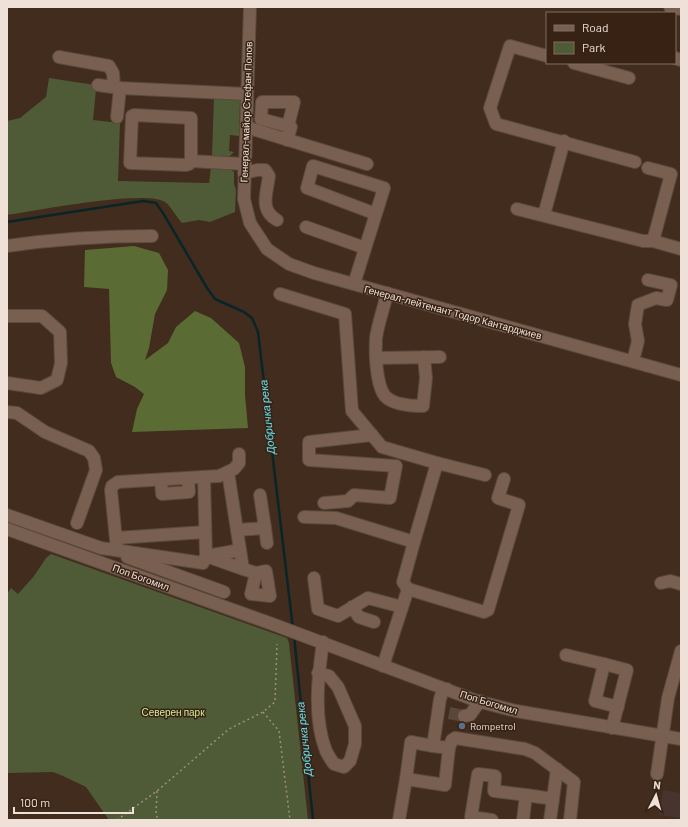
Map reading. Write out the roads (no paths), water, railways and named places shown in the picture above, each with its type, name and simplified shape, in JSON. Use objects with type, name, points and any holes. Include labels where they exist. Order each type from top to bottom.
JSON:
[{"type":"street","name":"Генерал-майор Стефан Попов","points":[[248,216],[244,199],[244,168],[250,7]]},
{"type":"street","points":[[670,7],[681,9]]},
{"type":"street","points":[[546,56],[510,46],[490,108],[496,124],[564,141],[635,162]]},
{"type":"street","points":[[59,57],[109,66],[113,73],[117,88],[118,117]]},
{"type":"street","points":[[578,64],[629,78]]},
{"type":"street","points":[[98,85],[117,88],[247,94]]},
{"type":"street","points":[[132,116],[191,118],[190,161],[189,164],[186,165],[130,163],[132,116]]},
{"type":"street","points":[[287,140],[291,127],[288,126]]},
{"type":"street","points":[[246,127],[367,164]]},
{"type":"street","points":[[544,215],[564,141]]},
{"type":"street","points":[[190,161],[265,170],[269,176],[265,197],[266,207],[270,217],[277,220]]},
{"type":"street","points":[[354,284],[366,248],[384,188],[313,166],[307,188],[376,214]]},
{"type":"street","points":[[648,168],[676,175],[653,241]]},
{"type":"street","points":[[517,209],[643,241],[653,241],[681,249]]},
{"type":"street","name":"Генерал-лейтенант Тодор Кантарджиев","points":[[248,216],[250,223],[267,249],[289,264],[314,273],[681,375]]},
{"type":"street","points":[[306,227],[366,248]]},
{"type":"street","points":[[7,246],[94,237],[152,236]]},
{"type":"street","points":[[633,362],[638,341],[635,324],[638,305],[656,298],[667,300],[676,284],[648,280]]},
{"type":"street","points":[[387,293],[376,339],[378,383],[385,396],[395,402],[410,406],[422,406],[426,378],[424,357]]},
{"type":"street","points":[[280,294],[345,314],[352,411],[396,466],[390,498],[354,495],[348,501],[324,503]]},
{"type":"street","points":[[7,316],[42,316],[60,332],[61,363],[57,380],[41,388],[7,383]]},
{"type":"street","points":[[377,358],[440,356]]},
{"type":"street","points":[[7,412],[17,413],[45,432],[89,451],[94,458],[96,470],[77,523]]},
{"type":"street","points":[[372,435],[308,442],[309,460],[396,466]]},
{"type":"street","points":[[382,447],[486,475]]},
{"type":"street","points":[[117,550],[111,490],[112,486],[118,482],[219,476],[234,469],[239,463],[239,454]]},
{"type":"street","points":[[437,463],[403,582],[408,589],[484,612],[488,610],[519,505],[498,498],[504,479]]},
{"type":"street","points":[[228,472],[243,569]]},
{"type":"street","points":[[196,582],[204,560],[204,477]]},
{"type":"street","points":[[260,495],[267,543]]},
{"type":"street","points":[[7,515],[224,592]]},
{"type":"street","points":[[304,517],[336,518],[414,542]]},
{"type":"street","points":[[237,530],[265,528]]},
{"type":"street","name":"Поп Богомил","points":[[7,529],[323,642],[434,685],[443,694],[480,701],[516,711],[681,739]]},
{"type":"street","points":[[116,538],[205,532]]},
{"type":"street","points":[[101,548],[204,560],[256,573]]},
{"type":"street","points":[[204,560],[240,550]]},
{"type":"street","points":[[314,578],[318,609],[338,616],[368,598],[402,607]]},
{"type":"street","points":[[661,583],[670,581],[681,584]]},
{"type":"street","points":[[383,666],[408,589]]},
{"type":"street","points":[[352,607],[359,617],[374,622]]},
{"type":"street","points":[[318,673],[329,676],[338,687],[355,726],[355,744],[350,761],[344,767],[334,764],[326,751],[321,731],[318,701],[318,673],[323,642]]},
{"type":"street","points":[[657,774],[668,698],[681,651]]},
{"type":"street","points":[[566,655],[627,670],[612,728]]},
{"type":"street","points":[[604,664],[595,701],[618,707]]},
{"type":"street","points":[[443,694],[446,712],[449,713]]},
{"type":"street","points":[[433,746],[443,694]]},
{"type":"street","points":[[464,716],[470,714],[480,701]]},
{"type":"street","points":[[406,779],[445,785],[449,748],[452,740],[455,738],[525,749],[535,753],[574,782],[570,820]]},
{"type":"street","points":[[399,820],[411,742],[449,748]]},
{"type":"street","points":[[550,820],[557,769]]},
{"type":"street","points":[[492,820],[471,817],[478,774],[495,776],[494,791],[553,799]]},
{"type":"street","points":[[523,820],[526,795]]},
{"type":"waterway","name":"Добричка река","points":[[7,222],[143,201],[156,203],[215,299],[244,312],[252,318],[258,332],[293,629]]},
{"type":"waterway","name":"Добричка река","points":[[294,636],[313,820]]},
{"type":"tunnel","points":[[449,713],[464,716]]},
{"type":"place","name":"Rompetrol","points":[[462,726]]},
{"type":"park label","name":"Северен парк","points":[[173,712]]}]
